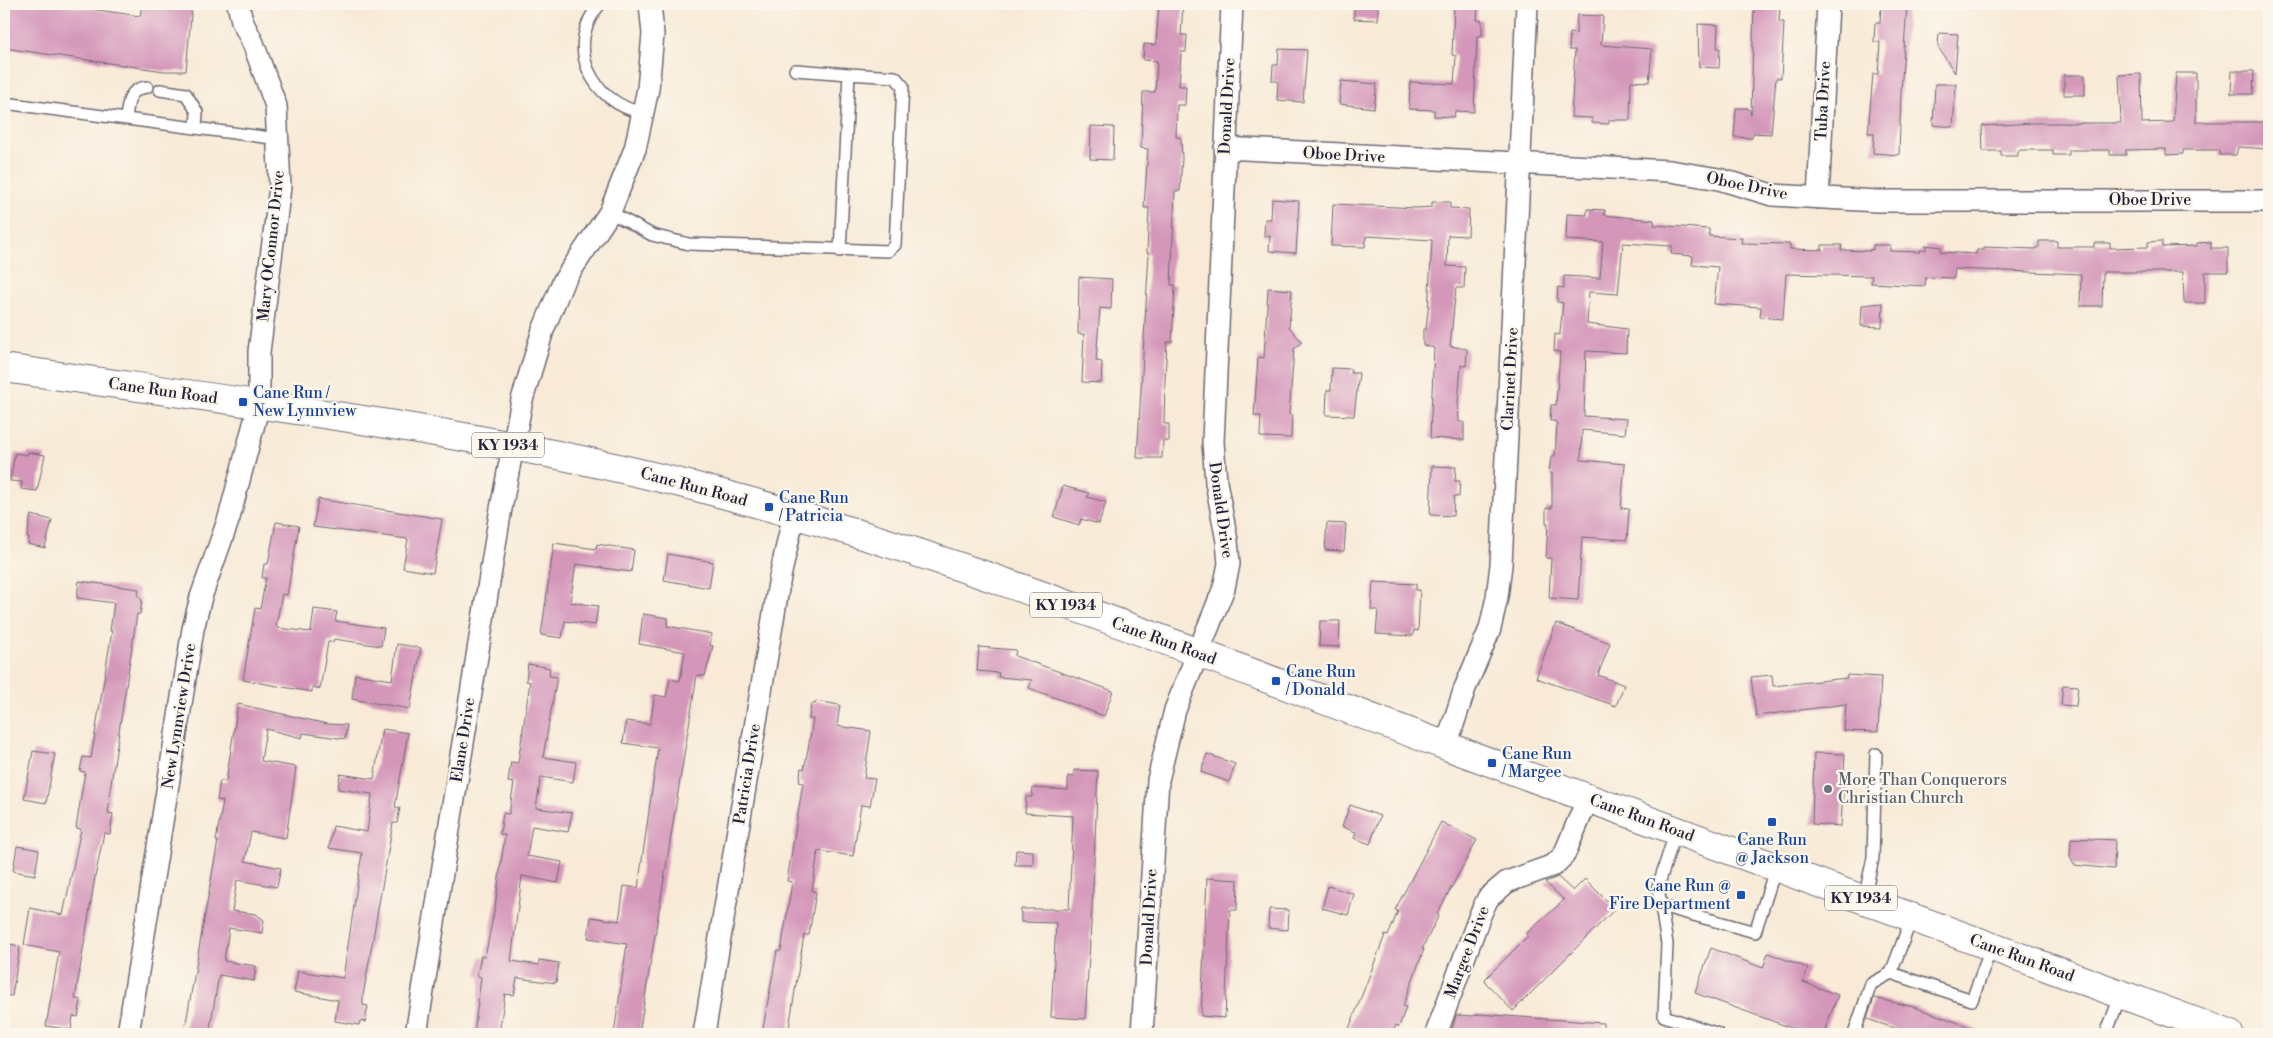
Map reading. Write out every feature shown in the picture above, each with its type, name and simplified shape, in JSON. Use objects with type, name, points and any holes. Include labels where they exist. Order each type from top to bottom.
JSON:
[{"type":"highway","name":"Cane Run Road","points":[[4,368],[398,424],[621,468],[794,514],[984,576],[1276,680],[1446,746],[2229,1034]]},
{"type":"street","name":"Mary OConnor Drive","points":[[238,4],[242,21],[253,43],[276,106],[279,139],[280,187],[259,352],[259,405]]},
{"type":"street","name":"Elane Drive","points":[[416,1034],[522,400],[543,330],[563,282],[610,212],[635,149],[648,89],[653,34],[650,4]]},
{"type":"street","name":"Donald Drive","points":[[1142,1034],[1158,780],[1169,726],[1224,588],[1229,564],[1216,482],[1212,442],[1232,4]]},
{"type":"street","name":"Clarinet Drive","points":[[1446,746],[1465,688],[1490,629],[1497,597],[1501,564],[1527,4]]},
{"type":"street","name":"Tuba Drive","points":[[1818,198],[1828,4]]},
{"type":"street","name":"Oboe Drive","points":[[1226,148],[1670,171],[1719,179],[1772,195],[1877,201],[2269,201]]},
{"type":"street","name":"New Lynnview Drive","points":[[128,1034],[193,629],[201,597],[229,518],[259,405]]},
{"type":"street","name":"Patricia Drive","points":[[704,1034],[780,577],[794,514]]},
{"type":"street","name":"Margee Drive","points":[[1436,1034],[1488,898],[1506,882],[1554,865],[1564,855],[1588,798]]},
{"type":"lane","points":[[600,4],[586,24],[584,54],[588,71],[596,86],[619,106],[643,113]]},
{"type":"lane","points":[[610,212],[652,235],[689,244],[840,251],[888,251],[895,245],[903,86],[895,77],[795,70]]},
{"type":"lane","points":[[840,251],[849,74]]},
{"type":"lane","points":[[126,119],[129,98],[134,92],[147,87]]},
{"type":"lane","points":[[160,90],[186,94],[197,112],[196,128]]},
{"type":"lane","points":[[4,103],[279,139]]},
{"type":"lane","points":[[1864,899],[1873,858],[1876,754]]},
{"type":"lane","points":[[1676,830],[1658,887],[1667,944],[1664,1016],[1718,1034]]},
{"type":"lane","points":[[1661,906],[1755,932],[1776,867]]},
{"type":"lane","points":[[1854,1034],[1871,984],[1891,972],[1912,917]]},
{"type":"lane","points":[[1891,972],[1972,1000],[1992,946]]},
{"type":"lane","points":[[2106,1034],[2121,994]]},
{"type":"building","points":[[4,4],[55,4],[140,16],[142,4],[192,4],[186,71],[164,71],[4,48]]},
{"type":"building","points":[[1159,4],[1183,4],[1181,35],[1187,35],[1186,52],[1181,52],[1179,86],[1186,86],[1185,105],[1177,105],[1176,137],[1181,138],[1182,158],[1180,191],[1175,191],[1171,285],[1175,285],[1173,324],[1172,342],[1167,342],[1165,381],[1164,424],[1169,424],[1169,441],[1163,441],[1162,458],[1137,458],[1149,253],[1147,253],[1149,208],[1144,208],[1148,149],[1141,148],[1143,92],[1155,92],[1157,61],[1143,60],[1144,44],[1156,45]]},
{"type":"building","points":[[1354,4],[1378,4],[1378,20],[1354,19]]},
{"type":"building","points":[[1754,4],[1780,4],[1779,22],[1784,22],[1781,78],[1776,78],[1771,134],[1753,133],[1752,138],[1734,137],[1736,108],[1748,108],[1751,114]]},
{"type":"building","points":[[1881,4],[1907,5],[1899,155],[1873,153],[1874,133],[1868,133],[1873,74],[1878,74],[1880,42],[1874,42],[1875,23],[1880,23]]},
{"type":"building","points":[[1454,5],[1478,6],[1477,20],[1482,20],[1482,36],[1477,36],[1474,112],[1455,111],[1454,117],[1434,116],[1434,110],[1409,109],[1410,82],[1454,84],[1456,56],[1452,55]]},
{"type":"building","points":[[1577,15],[1603,16],[1601,45],[1652,49],[1649,82],[1631,81],[1630,120],[1609,120],[1609,124],[1592,123],[1592,118],[1571,117],[1575,50],[1569,50],[1570,33],[1576,34]]},
{"type":"building","points":[[1698,24],[1718,25],[1717,48],[1720,48],[1719,68],[1699,67]]},
{"type":"building","points":[[1939,33],[1958,34],[1955,73],[1938,47]]},
{"type":"building","points":[[1279,49],[1307,50],[1303,102],[1277,100],[1278,81],[1272,81],[1273,65],[1278,65]]},
{"type":"building","points":[[2232,71],[2254,71],[2253,94],[2231,94]]},
{"type":"building","points":[[2176,73],[2196,73],[2196,122],[2269,122],[2269,149],[2238,147],[2236,155],[2219,155],[2219,150],[2183,150],[2183,154],[2166,155],[2166,149],[2126,150],[2126,155],[2110,155],[2110,150],[2069,150],[2069,155],[2053,155],[2053,150],[2021,150],[2018,151],[2018,156],[2001,156],[2001,151],[1983,151],[1982,126],[2034,123],[2121,123],[2119,75],[2141,74],[2142,123],[2173,122]]},
{"type":"building","points":[[2064,75],[2085,75],[2085,95],[2064,95]]},
{"type":"building","points":[[1341,81],[1377,84],[1374,108],[1339,104]]},
{"type":"building","points":[[1935,84],[1956,84],[1953,127],[1933,125]]},
{"type":"building","points":[[1091,126],[1114,127],[1113,160],[1090,159]]},
{"type":"building","points":[[1272,199],[1299,201],[1296,253],[1269,251],[1270,236],[1264,236],[1265,219],[1271,219]]},
{"type":"building","points":[[1432,202],[1450,202],[1450,208],[1469,209],[1468,236],[1448,235],[1447,266],[1465,267],[1464,288],[1456,288],[1450,346],[1467,349],[1466,366],[1461,365],[1458,402],[1459,422],[1464,422],[1464,440],[1430,438],[1434,348],[1423,345],[1423,329],[1426,329],[1428,311],[1432,240],[1366,236],[1365,247],[1331,246],[1333,204],[1417,208],[1432,207]]},
{"type":"building","points":[[1587,209],[1605,210],[1604,215],[1654,220],[1654,225],[1709,229],[1709,236],[1742,238],[1741,243],[1790,244],[1790,249],[1822,250],[1822,245],[1842,245],[1841,250],[1870,251],[1870,249],[1873,250],[1873,245],[1890,245],[1890,251],[1920,252],[1920,250],[1926,250],[1926,245],[1941,247],[1941,252],[1976,254],[1977,250],[1984,250],[1984,247],[2035,249],[2039,247],[2039,241],[2057,241],[2057,247],[2094,247],[2094,243],[2110,243],[2110,248],[2148,247],[2148,242],[2162,241],[2162,247],[2197,246],[2197,243],[2211,242],[2211,248],[2228,248],[2228,272],[2205,272],[2205,303],[2184,303],[2183,272],[2103,272],[2102,306],[2080,306],[2081,274],[1955,269],[1954,278],[1926,277],[1925,286],[1871,283],[1872,276],[1786,274],[1783,319],[1760,317],[1761,307],[1714,304],[1718,267],[1692,265],[1693,256],[1671,254],[1672,246],[1623,243],[1618,294],[1589,292],[1587,324],[1627,329],[1626,353],[1586,351],[1584,416],[1627,419],[1625,434],[1582,430],[1581,460],[1625,464],[1621,508],[1629,509],[1627,540],[1582,537],[1578,600],[1549,598],[1551,558],[1546,558],[1548,523],[1546,523],[1546,508],[1552,508],[1552,473],[1549,473],[1551,456],[1555,456],[1557,424],[1555,421],[1550,421],[1551,405],[1556,405],[1560,352],[1554,351],[1555,334],[1560,335],[1563,303],[1557,302],[1558,287],[1564,288],[1564,276],[1600,278],[1603,242],[1566,240],[1567,214],[1587,215]]},
{"type":"building","points":[[1079,277],[1112,279],[1111,309],[1100,308],[1096,361],[1102,362],[1101,383],[1082,382],[1084,334],[1078,334]]},
{"type":"building","points":[[1268,288],[1292,290],[1289,327],[1302,342],[1294,349],[1289,415],[1292,415],[1291,438],[1260,437],[1261,416],[1254,416],[1258,357],[1264,358]]},
{"type":"building","points":[[1883,303],[1882,327],[1861,326],[1862,305]]},
{"type":"building","points":[[1332,368],[1351,369],[1351,373],[1359,373],[1354,416],[1326,415],[1327,390],[1331,390]]},
{"type":"building","points":[[28,452],[45,455],[37,491],[21,489],[22,482],[10,481],[15,453],[27,455]]},
{"type":"building","points":[[1432,466],[1456,467],[1455,481],[1460,481],[1459,497],[1454,496],[1453,516],[1430,515]]},
{"type":"building","points":[[1063,486],[1089,493],[1087,497],[1106,502],[1099,524],[1081,519],[1079,525],[1054,517]]},
{"type":"building","points":[[318,499],[442,519],[433,573],[403,568],[408,539],[313,527]]},
{"type":"building","points":[[31,515],[52,520],[45,548],[28,544],[29,538],[27,537]]},
{"type":"building","points":[[276,522],[299,526],[287,595],[282,594],[276,626],[278,628],[311,632],[314,609],[337,612],[335,621],[384,628],[381,646],[334,639],[333,642],[328,642],[320,689],[312,687],[312,692],[243,680],[255,608],[260,609],[266,578],[262,578],[264,564],[268,564]]},
{"type":"building","points":[[1327,523],[1346,524],[1344,551],[1325,550]]},
{"type":"building","points":[[554,543],[596,549],[597,544],[634,550],[631,572],[576,564],[570,602],[598,606],[595,625],[565,621],[562,638],[541,635]]},
{"type":"building","points":[[668,554],[713,562],[709,588],[664,580]]},
{"type":"building","points":[[79,581],[139,589],[138,596],[142,600],[140,614],[137,614],[109,797],[108,813],[113,814],[110,834],[104,833],[95,877],[75,999],[81,1000],[78,1017],[73,1016],[71,1030],[46,1026],[59,952],[24,945],[30,908],[63,915],[81,829],[76,828],[85,772],[80,771],[83,757],[91,758],[112,631],[110,631],[114,603],[77,598]]},
{"type":"building","points":[[1373,582],[1416,584],[1416,590],[1420,590],[1418,631],[1414,630],[1413,636],[1376,634],[1378,610],[1371,610]]},
{"type":"building","points":[[643,614],[668,618],[667,626],[712,634],[710,645],[713,646],[705,676],[697,675],[639,1034],[614,1034],[627,944],[588,938],[591,917],[619,921],[624,886],[638,888],[658,748],[623,743],[626,721],[650,724],[655,695],[666,697],[670,679],[680,681],[685,652],[639,644]]},
{"type":"building","points":[[1320,621],[1340,621],[1339,647],[1319,646]]},
{"type":"building","points":[[1556,623],[1610,643],[1598,675],[1624,685],[1616,706],[1536,678]]},
{"type":"building","points":[[397,644],[421,648],[410,709],[352,699],[355,674],[392,680]]},
{"type":"building","points":[[979,647],[1016,650],[1015,656],[1113,691],[1104,716],[1029,688],[1032,680],[998,677],[999,673],[977,671]]},
{"type":"building","points":[[528,664],[550,668],[549,676],[557,677],[543,757],[576,762],[573,782],[541,777],[536,808],[572,813],[568,832],[532,826],[527,856],[562,862],[558,883],[522,876],[511,961],[539,965],[539,960],[559,963],[556,983],[517,978],[514,995],[505,994],[499,1034],[474,1034],[481,977],[477,976],[481,956],[485,957],[495,907],[505,835],[500,834],[503,813],[509,814],[514,783],[508,782],[511,762],[518,763],[530,682],[526,681]]},
{"type":"building","points":[[1772,675],[1773,686],[1847,678],[1847,675],[1881,677],[1878,732],[1844,731],[1846,704],[1756,716],[1751,677]]},
{"type":"building","points":[[2063,685],[2078,686],[2076,706],[2061,705]]},
{"type":"building","points":[[816,701],[840,705],[837,726],[871,731],[864,778],[875,779],[870,806],[861,805],[853,856],[818,851],[812,891],[816,892],[809,935],[804,935],[788,1034],[762,1034],[777,951],[781,951],[792,882],[787,881],[803,783],[799,782],[801,768],[804,769],[813,719],[809,719],[811,704],[815,704]]},
{"type":"building","points":[[238,704],[327,724],[347,725],[345,739],[303,733],[302,738],[266,729],[261,761],[296,767],[286,838],[251,832],[245,861],[281,868],[277,887],[237,880],[232,911],[256,914],[264,920],[262,933],[229,928],[224,961],[256,966],[254,981],[219,975],[209,1034],[184,1034],[218,841],[216,841],[223,801],[217,800],[220,781],[226,781]]},
{"type":"building","points":[[382,729],[408,733],[395,807],[400,808],[397,823],[393,823],[363,996],[363,1005],[368,1006],[365,1022],[360,1021],[359,1025],[335,1021],[338,1000],[294,992],[298,971],[343,978],[362,853],[329,848],[333,826],[367,832],[372,794],[338,789],[340,774],[374,779]]},
{"type":"building","points":[[33,751],[55,754],[46,803],[24,799]]},
{"type":"building","name":"More Than Conquerors Christian Church","points":[[1814,753],[1845,754],[1841,826],[1812,824]]},
{"type":"building","points":[[1207,754],[1235,764],[1229,782],[1201,772]]},
{"type":"building","points":[[1074,770],[1098,771],[1085,1019],[1051,1017],[1056,923],[1021,922],[1021,909],[1069,909],[1073,816],[1025,813],[1026,797],[1032,797],[1033,788],[1068,790],[1068,776],[1074,777]]},
{"type":"building","points":[[1350,805],[1380,816],[1370,844],[1354,838],[1356,832],[1342,827]]},
{"type":"building","points":[[1441,822],[1477,840],[1437,914],[1439,915],[1422,949],[1424,949],[1403,1006],[1406,1007],[1399,1027],[1396,1025],[1392,1034],[1347,1034],[1385,935],[1388,936],[1398,911],[1395,910]]},
{"type":"building","points":[[2071,838],[2115,840],[2114,869],[2074,865],[2070,857]]},
{"type":"building","points":[[17,846],[39,850],[35,875],[13,871]]},
{"type":"building","points":[[1016,850],[1033,851],[1033,865],[1015,865]]},
{"type":"building","points":[[1558,877],[1573,891],[1585,879],[1615,909],[1513,1011],[1486,983],[1485,979],[1528,936],[1526,934],[1564,900],[1545,882]]},
{"type":"building","points":[[1207,878],[1238,880],[1237,910],[1230,910],[1225,1018],[1201,1016]]},
{"type":"building","points":[[1328,886],[1354,894],[1348,915],[1322,908]]},
{"type":"building","points":[[1269,909],[1289,910],[1288,930],[1268,928]]},
{"type":"building","points":[[4,943],[20,946],[12,996],[4,995]]},
{"type":"building","points":[[1711,948],[1763,968],[1768,953],[1808,968],[1803,982],[1838,995],[1823,1034],[1808,1034],[1695,993]]},
{"type":"building","points":[[1874,998],[1914,1007],[1984,1032],[1984,1034],[1912,1034],[1867,1019]]},
{"type":"building","points":[[1479,1014],[1603,1023],[1603,1034],[1451,1034],[1456,1015],[1473,1016]]},
{"type":"place","name":"Cane Run / New Lynnview","points":[[243,402]]},
{"type":"place","name":"Cane Run / Patricia","points":[[769,507]]},
{"type":"place","name":"Cane Run / Donald","points":[[1276,681]]},
{"type":"place","name":"Cane Run / Margee","points":[[1492,763]]},
{"type":"place","name":"More Than Conquerors Christian Church","points":[[1828,789]]},
{"type":"place","name":"Cane Run @ Jackson","points":[[1772,822]]},
{"type":"place","name":"Cane Run @ Fire Department","points":[[1741,895]]}]
